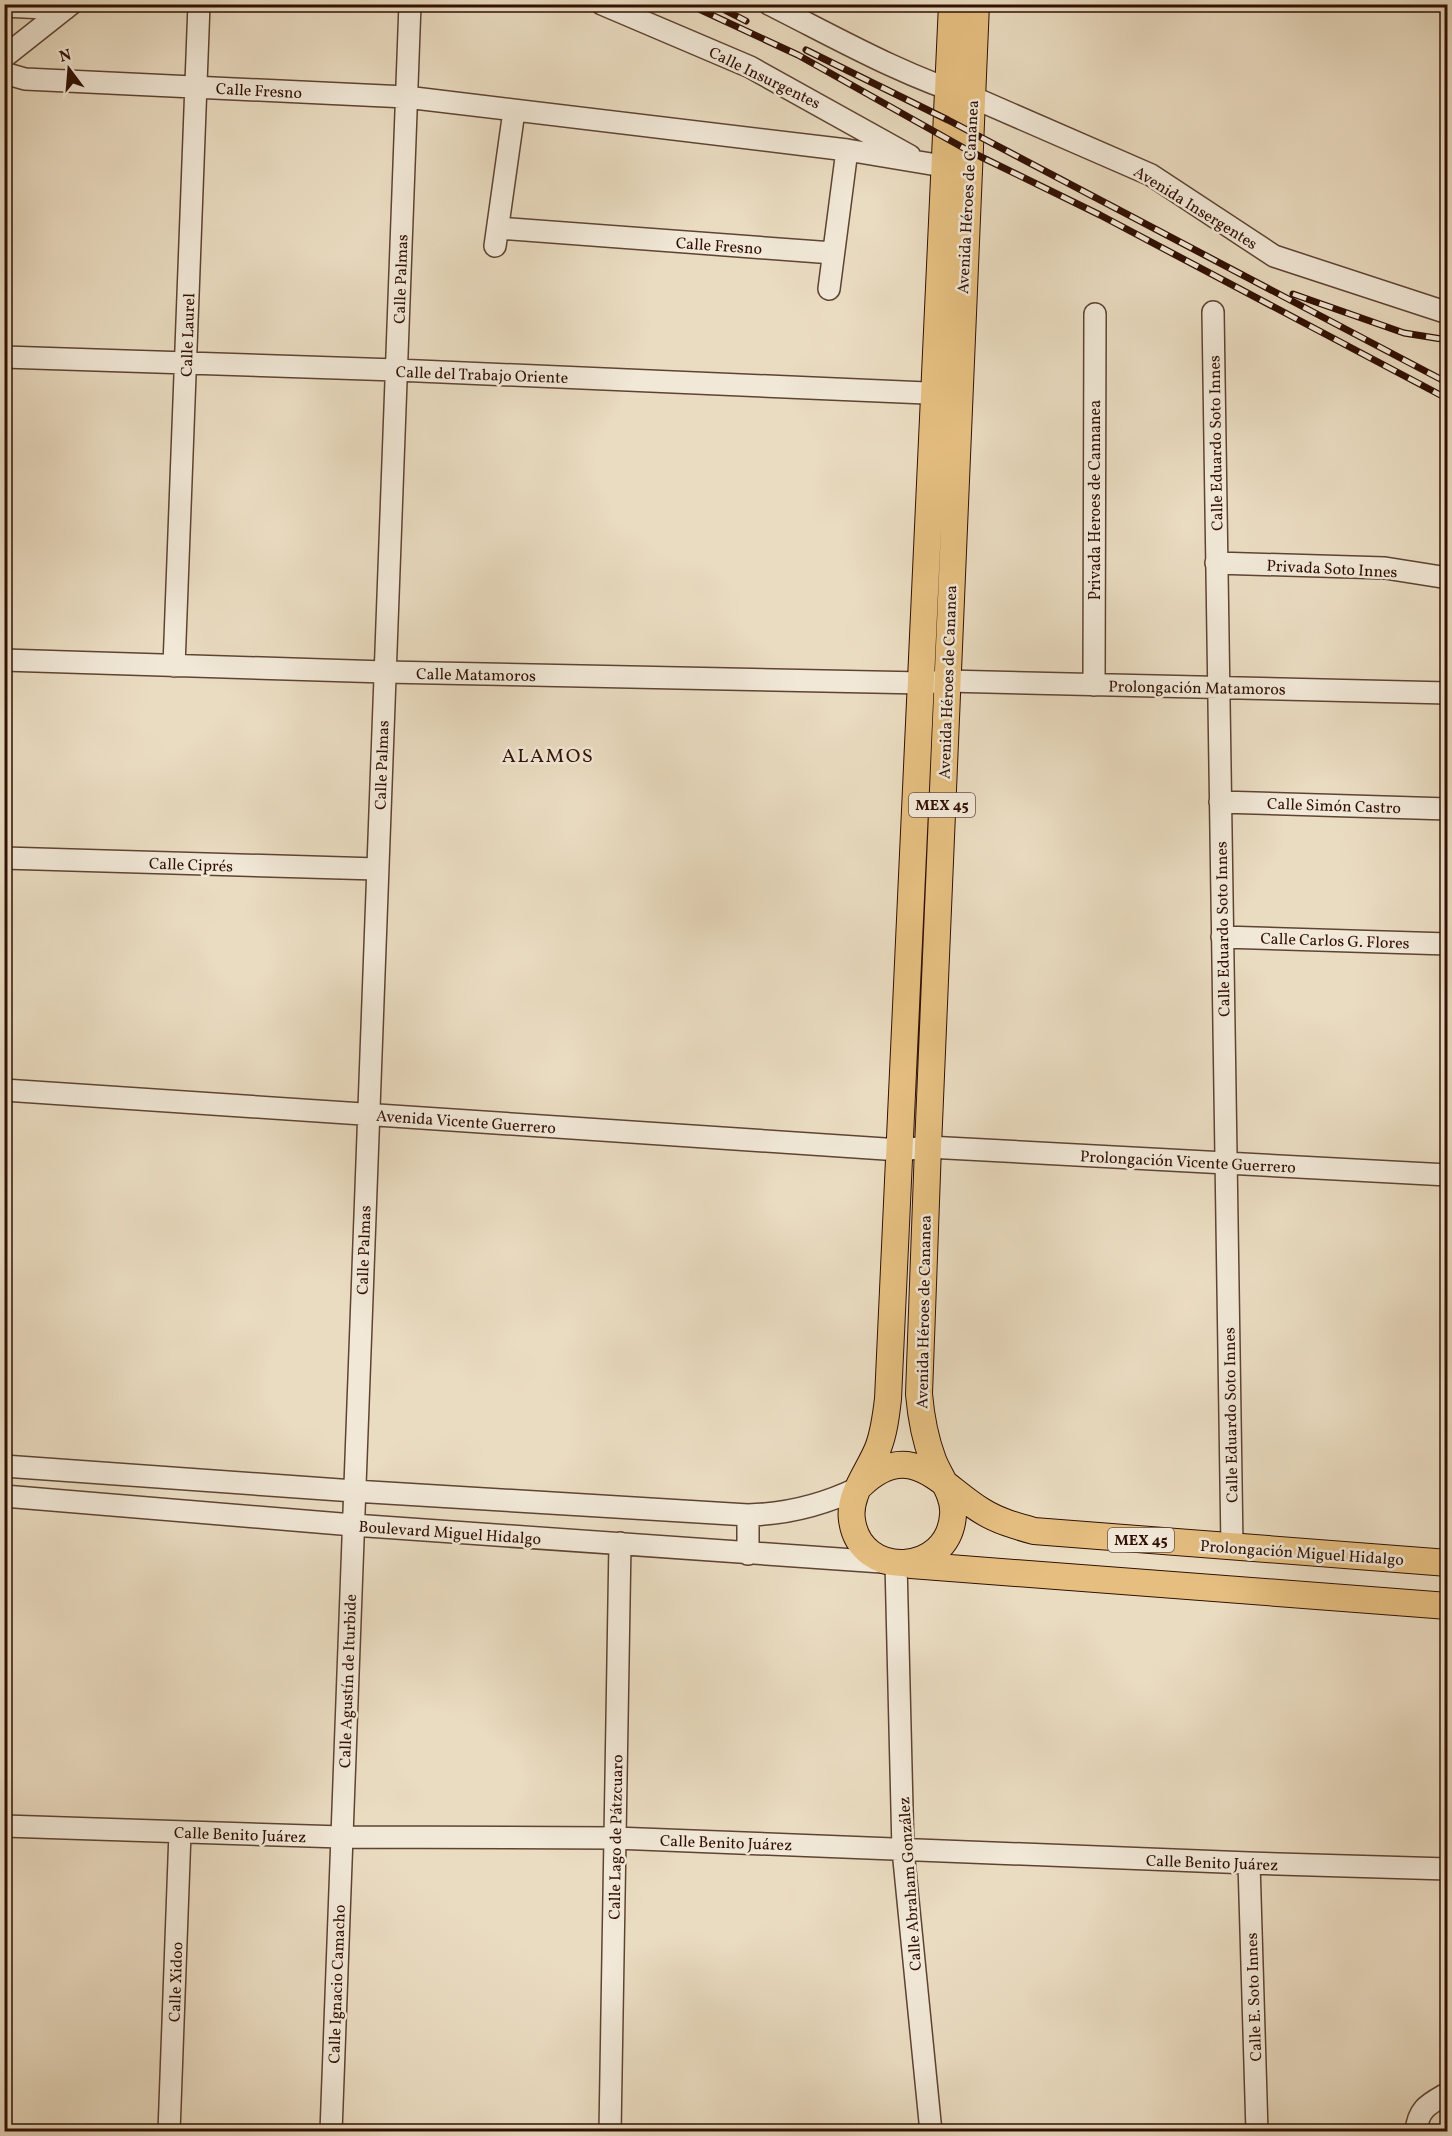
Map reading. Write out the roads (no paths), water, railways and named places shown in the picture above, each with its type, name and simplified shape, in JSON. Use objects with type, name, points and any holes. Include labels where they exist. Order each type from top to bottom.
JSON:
[{"type":"main road","name":"Avenida Héroes de Cananea","points":[[952,4],[961,93]]},
{"type":"main road","name":"Avenida Héroes de Cananea","points":[[947,394],[922,683],[888,1399],[879,1445],[858,1488],[853,1503],[852,1520],[857,1536],[867,1549],[880,1559],[896,1563],[913,1563],[930,1557],[942,1545],[951,1530],[954,1513],[951,1496],[942,1481],[926,1439],[921,1417],[920,1394],[947,681],[947,394],[945,166],[961,93],[976,4]]},
{"type":"main road","name":"Prolongación Miguel Hidalgo","points":[[858,1488],[870,1477],[884,1469],[899,1466],[915,1467],[930,1472],[984,1513],[1009,1524],[1034,1531],[1448,1563]]},
{"type":"main road","name":"MEX 45","points":[[896,1563],[1448,1606]]},
{"type":"street","name":"Calle Laurel","points":[[174,666],[199,4]]},
{"type":"street","name":"Calle Palmas","points":[[353,1525],[410,4]]},
{"type":"street","name":"Calle Insurgentes","points":[[602,4],[750,67],[945,166]]},
{"type":"street","points":[[769,4],[893,65],[961,93]]},
{"type":"street","points":[[4,6],[68,7]]},
{"type":"street","points":[[4,57],[68,7]]},
{"type":"street","name":"Calle Fresno","points":[[4,73],[25,79],[406,97],[847,150],[945,166]]},
{"type":"street","name":"Avenida Insergentes","points":[[961,93],[1151,175],[1274,256],[1448,313]]},
{"type":"street","name":"Calle Fresno","points":[[514,111],[496,237],[833,253]]},
{"type":"street","points":[[830,289],[847,150]]},
{"type":"street","name":"Calle Eduardo Soto Innes","points":[[1213,312],[1232,1547]]},
{"type":"street","name":"Privada Heroes de Cannanea","points":[[1094,685],[1095,314]]},
{"type":"street","name":"Calle del Trabajo Oriente","points":[[4,357],[396,370],[947,394]]},
{"type":"street","name":"Privada Soto Innes","points":[[1216,562],[1385,568],[1448,578]]},
{"type":"street","name":"Calle Matamoros","points":[[4,660],[385,672],[922,683],[947,681]]},
{"type":"street","name":"Prolongación Matamoros","points":[[947,681],[1448,693]]},
{"type":"street","name":"Calle Simón Castro","points":[[1221,802],[1448,809]]},
{"type":"street","name":"Calle Ciprés","points":[[4,858],[377,869]]},
{"type":"street","name":"Calle Carlos G. Flores","points":[[1222,937],[1448,944]]},
{"type":"street","name":"Avenida Vicente Guerrero","points":[[4,1090],[900,1150],[928,1147]]},
{"type":"street","name":"Prolongación Vicente Guerrero","points":[[928,1147],[1448,1174]]},
{"type":"street","name":"Boulevard Miguel Hidalgo","points":[[4,1466],[354,1491],[748,1515],[771,1514],[816,1506],[858,1488]]},
{"type":"street","name":"Boulevard Miguel Hidalgo","points":[[4,1496],[353,1525],[896,1563]]},
{"type":"street","points":[[748,1515],[748,1554]]},
{"type":"street","name":"Calle Agustín de Iturbide","points":[[341,1837],[353,1525]]},
{"type":"street","name":"Calle Lago de Pátzcuaro","points":[[610,2132],[620,1544]]},
{"type":"street","name":"Calle Abraham González","points":[[896,1563],[903,1850],[931,2132]]},
{"type":"street","name":"Calle Benito Juárez","points":[[4,1826],[341,1837],[615,1838],[1448,1869]]},
{"type":"street","name":"Calle Xidoo","points":[[169,2132],[180,1832]]},
{"type":"street","name":"Calle Ignacio Camacho","points":[[331,2132],[341,1837]]},
{"type":"street","name":"Calle E. Soto Innes","points":[[1249,1863],[1257,2132]]},
{"type":"street","points":[[1416,2132],[1418,2118],[1424,2108],[1448,2093]]},
{"type":"railway","points":[[688,4],[798,55],[969,151],[1100,215],[1448,399]]},
{"type":"railway","points":[[713,4],[746,21]]},
{"type":"railway","points":[[806,50],[948,120],[1448,383]]},
{"type":"railway","points":[[1293,294],[1404,333],[1448,340]]},
{"type":"district","name":"ALAMOS","points":[[548,755]]}]
